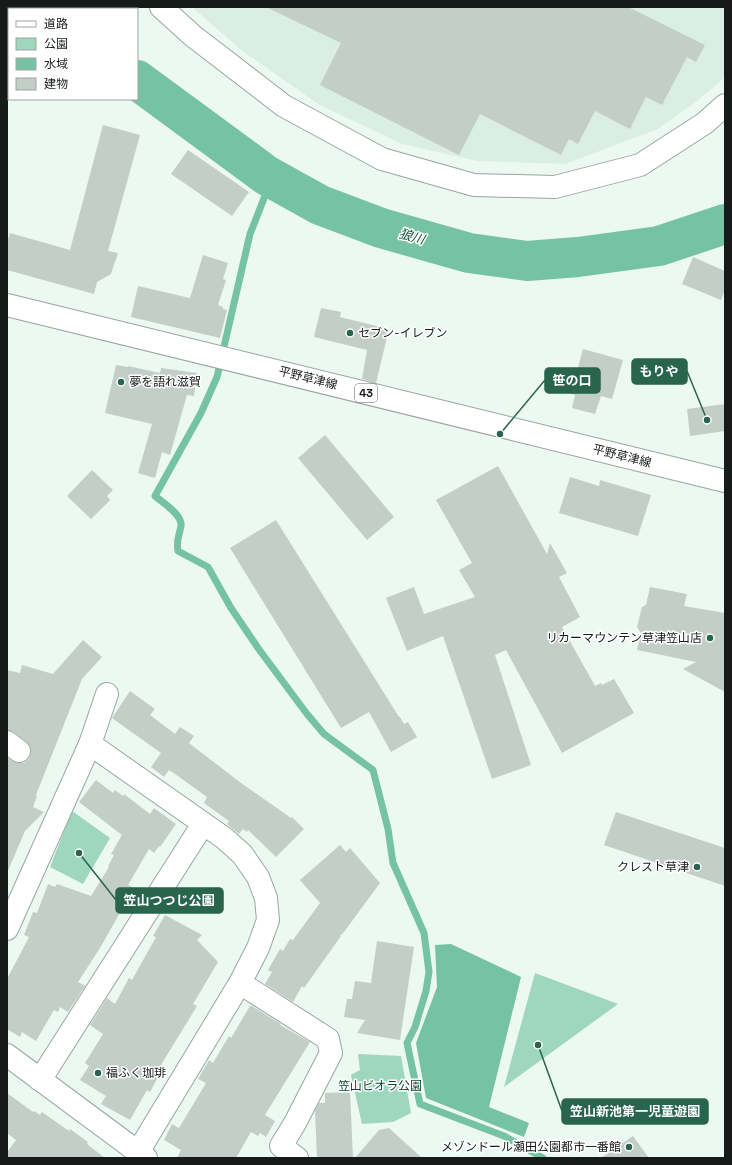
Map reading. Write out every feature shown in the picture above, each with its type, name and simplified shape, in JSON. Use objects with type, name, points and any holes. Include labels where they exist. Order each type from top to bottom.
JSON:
[{"type":"street","points":[[161,7],[193,36],[284,106],[382,159],[474,185],[555,187],[640,165],[705,123],[725,105]]},
{"type":"street","name":"平野草津線","points":[[7,305],[725,481]]},
{"type":"street","points":[[7,930],[90,744],[108,694]]},
{"type":"street","points":[[7,1055],[142,1155],[240,984],[258,948],[268,920],[266,898],[258,877],[242,854],[224,838],[90,744]]},
{"type":"street","points":[[40,1080],[203,824]]},
{"type":"street","points":[[240,984],[328,1039],[331,1053],[295,1123],[284,1154]]},
{"type":"shaded area","points":[[192,7],[725,7],[725,77],[697,101],[658,129],[565,164],[478,161],[402,144],[318,104],[240,49]]},
{"type":"green space","points":[[72,811],[110,838],[83,884],[50,867]]},
{"type":"green space","points":[[535,973],[618,1004],[504,1087]]},
{"type":"green space","name":"笠山ビオラ公園","points":[[358,1054],[401,1056],[411,1113],[393,1122],[362,1124],[351,1075],[360,1070]]},
{"type":"water","points":[[451,944],[521,977],[489,1107],[529,1123],[524,1137],[426,1098],[416,1043],[437,987],[435,945]]},
{"type":"building","points":[[266,7],[628,7],[705,45],[696,62],[687,57],[662,105],[646,97],[630,129],[595,111],[578,144],[569,139],[561,155],[480,114],[459,155],[320,85],[341,43]]},
{"type":"building","points":[[103,125],[140,135],[108,251],[118,253],[111,274],[97,282],[94,294],[7,270],[7,243],[10,233],[70,250]]},
{"type":"building","points":[[188,150],[249,192],[232,216],[171,174]]},
{"type":"building","points":[[203,255],[228,263],[223,279],[226,280],[218,305],[227,310],[220,338],[131,317],[138,286],[190,298]]},
{"type":"building","points":[[693,257],[725,271],[725,290],[721,300],[682,284]]},
{"type":"building","name":"セブン-イレブン","points":[[321,308],[341,312],[340,317],[389,329],[376,383],[362,379],[367,350],[314,337]]},
{"type":"building","points":[[583,349],[623,360],[612,399],[601,396],[595,414],[572,408],[575,395],[571,394]]},
{"type":"building","points":[[116,365],[160,373],[161,368],[197,373],[194,396],[187,395],[170,455],[162,452],[155,478],[138,473],[152,424],[105,413]]},
{"type":"building","points":[[725,404],[725,431],[690,436],[687,409]]},
{"type":"building","points":[[325,435],[394,517],[367,540],[298,458]]},
{"type":"building","points":[[498,466],[547,554],[550,543],[567,573],[559,577],[580,617],[562,627],[595,686],[601,683],[602,685],[614,679],[634,713],[562,753],[506,650],[495,655],[531,765],[492,779],[443,636],[407,651],[386,598],[414,587],[424,614],[475,597],[459,570],[472,563],[436,500]]},
{"type":"building","points":[[92,470],[113,490],[107,496],[110,500],[91,519],[67,496]]},
{"type":"building","points":[[570,477],[599,486],[600,480],[651,495],[638,536],[559,513]]},
{"type":"building","points":[[276,520],[399,717],[404,724],[408,722],[417,737],[391,752],[369,712],[341,728],[230,548]]},
{"type":"building","points":[[650,587],[687,594],[684,606],[725,613],[725,692],[683,669],[696,662],[637,650],[641,633],[637,627],[642,607],[646,605]]},
{"type":"building","points":[[83,640],[102,657],[82,679],[36,795],[37,796],[33,807],[44,812],[25,831],[7,873],[7,758],[17,763],[24,763],[29,759],[31,752],[30,746],[26,741],[14,732],[7,730],[7,670],[20,673],[22,665],[53,674]]},
{"type":"building","points":[[130,691],[155,709],[150,715],[175,734],[180,727],[194,736],[189,743],[241,783],[291,818],[292,817],[304,829],[276,857],[248,830],[247,832],[243,829],[239,834],[227,824],[229,821],[204,803],[207,797],[169,770],[164,777],[151,767],[161,753],[112,718]]},
{"type":"building","points":[[96,780],[113,793],[115,790],[123,796],[124,794],[150,814],[154,808],[176,824],[154,853],[149,849],[128,885],[134,888],[100,948],[78,982],[85,986],[68,1012],[60,1007],[58,1012],[54,1010],[36,1041],[22,1032],[20,1037],[7,1029],[7,979],[29,937],[24,935],[33,912],[37,913],[48,884],[55,887],[57,884],[91,896],[109,867],[108,866],[114,855],[111,854],[122,835],[79,802]]},
{"type":"building","name":"クレスト草津","points":[[616,812],[725,848],[725,886],[604,845]]},
{"type":"building","points":[[340,845],[346,852],[350,848],[380,883],[340,936],[304,988],[302,986],[293,1002],[265,984],[272,972],[268,970],[280,949],[283,951],[290,939],[293,940],[320,903],[300,880]]},
{"type":"building","points":[[165,915],[202,935],[197,940],[218,962],[193,1004],[197,1006],[161,1065],[164,1066],[150,1092],[147,1090],[130,1120],[101,1104],[106,1096],[80,1080],[89,1066],[85,1063],[103,1034],[90,1025],[107,998],[115,1004],[129,978],[132,980],[156,937],[153,936]]},
{"type":"building","points":[[377,941],[414,947],[400,1040],[357,1033],[365,1020],[344,1017],[347,999],[352,999],[355,981],[371,983]]},
{"type":"building","points":[[250,1006],[310,1042],[265,1115],[275,1121],[266,1137],[260,1133],[258,1136],[251,1132],[236,1158],[177,1158],[181,1150],[164,1140],[172,1124],[179,1128],[206,1083],[198,1079],[209,1060],[213,1063],[229,1036],[231,1038]]},
{"type":"building","points":[[350,1092],[353,1158],[317,1158],[315,1111],[319,1103],[325,1103],[325,1093]]},
{"type":"building","points":[[7,1093],[33,1112],[34,1111],[40,1115],[42,1112],[69,1131],[70,1129],[88,1142],[87,1144],[105,1158],[7,1158],[7,1152],[16,1140],[7,1133]]},
{"type":"building","points":[[389,1128],[422,1158],[355,1158],[379,1130]]},
{"type":"building","name":"メゾンドール瀬田公園都市一番館","points":[[633,1136],[649,1158],[601,1158]]},
{"type":"waterway","name":"狼川","points":[[138,81],[266,175],[320,205],[381,228],[469,253],[527,261],[578,257],[659,246],[725,224]]},
{"type":"waterway","points":[[272,178],[250,234],[217,377],[201,413],[155,496],[167,505],[181,522],[177,547],[178,551],[208,567],[231,608],[258,648],[307,714],[324,734],[373,770],[388,829],[393,863],[424,933],[429,972],[426,991],[415,1027],[407,1043],[420,1104],[504,1136],[543,1158]]},
{"type":"place","name":"セブン-イレブン","points":[[350,333]]},
{"type":"place","name":"夢を語れ滋賀","points":[[121,382]]},
{"type":"place","name":"もりや","points":[[707,420]]},
{"type":"place","name":"笹の口","points":[[500,434]]},
{"type":"place","name":"リカーマウンテン草津笠山店","points":[[710,638]]},
{"type":"place","name":"笠山つつじ公園","points":[[79,853]]},
{"type":"place","name":"クレスト草津","points":[[697,867]]},
{"type":"place","name":"笠山新池第一児童遊園","points":[[538,1045]]},
{"type":"place","name":"福ふく珈琲","points":[[98,1073]]},
{"type":"place","name":"メゾンドール瀬田公園都市一番館","points":[[629,1147]]}]
